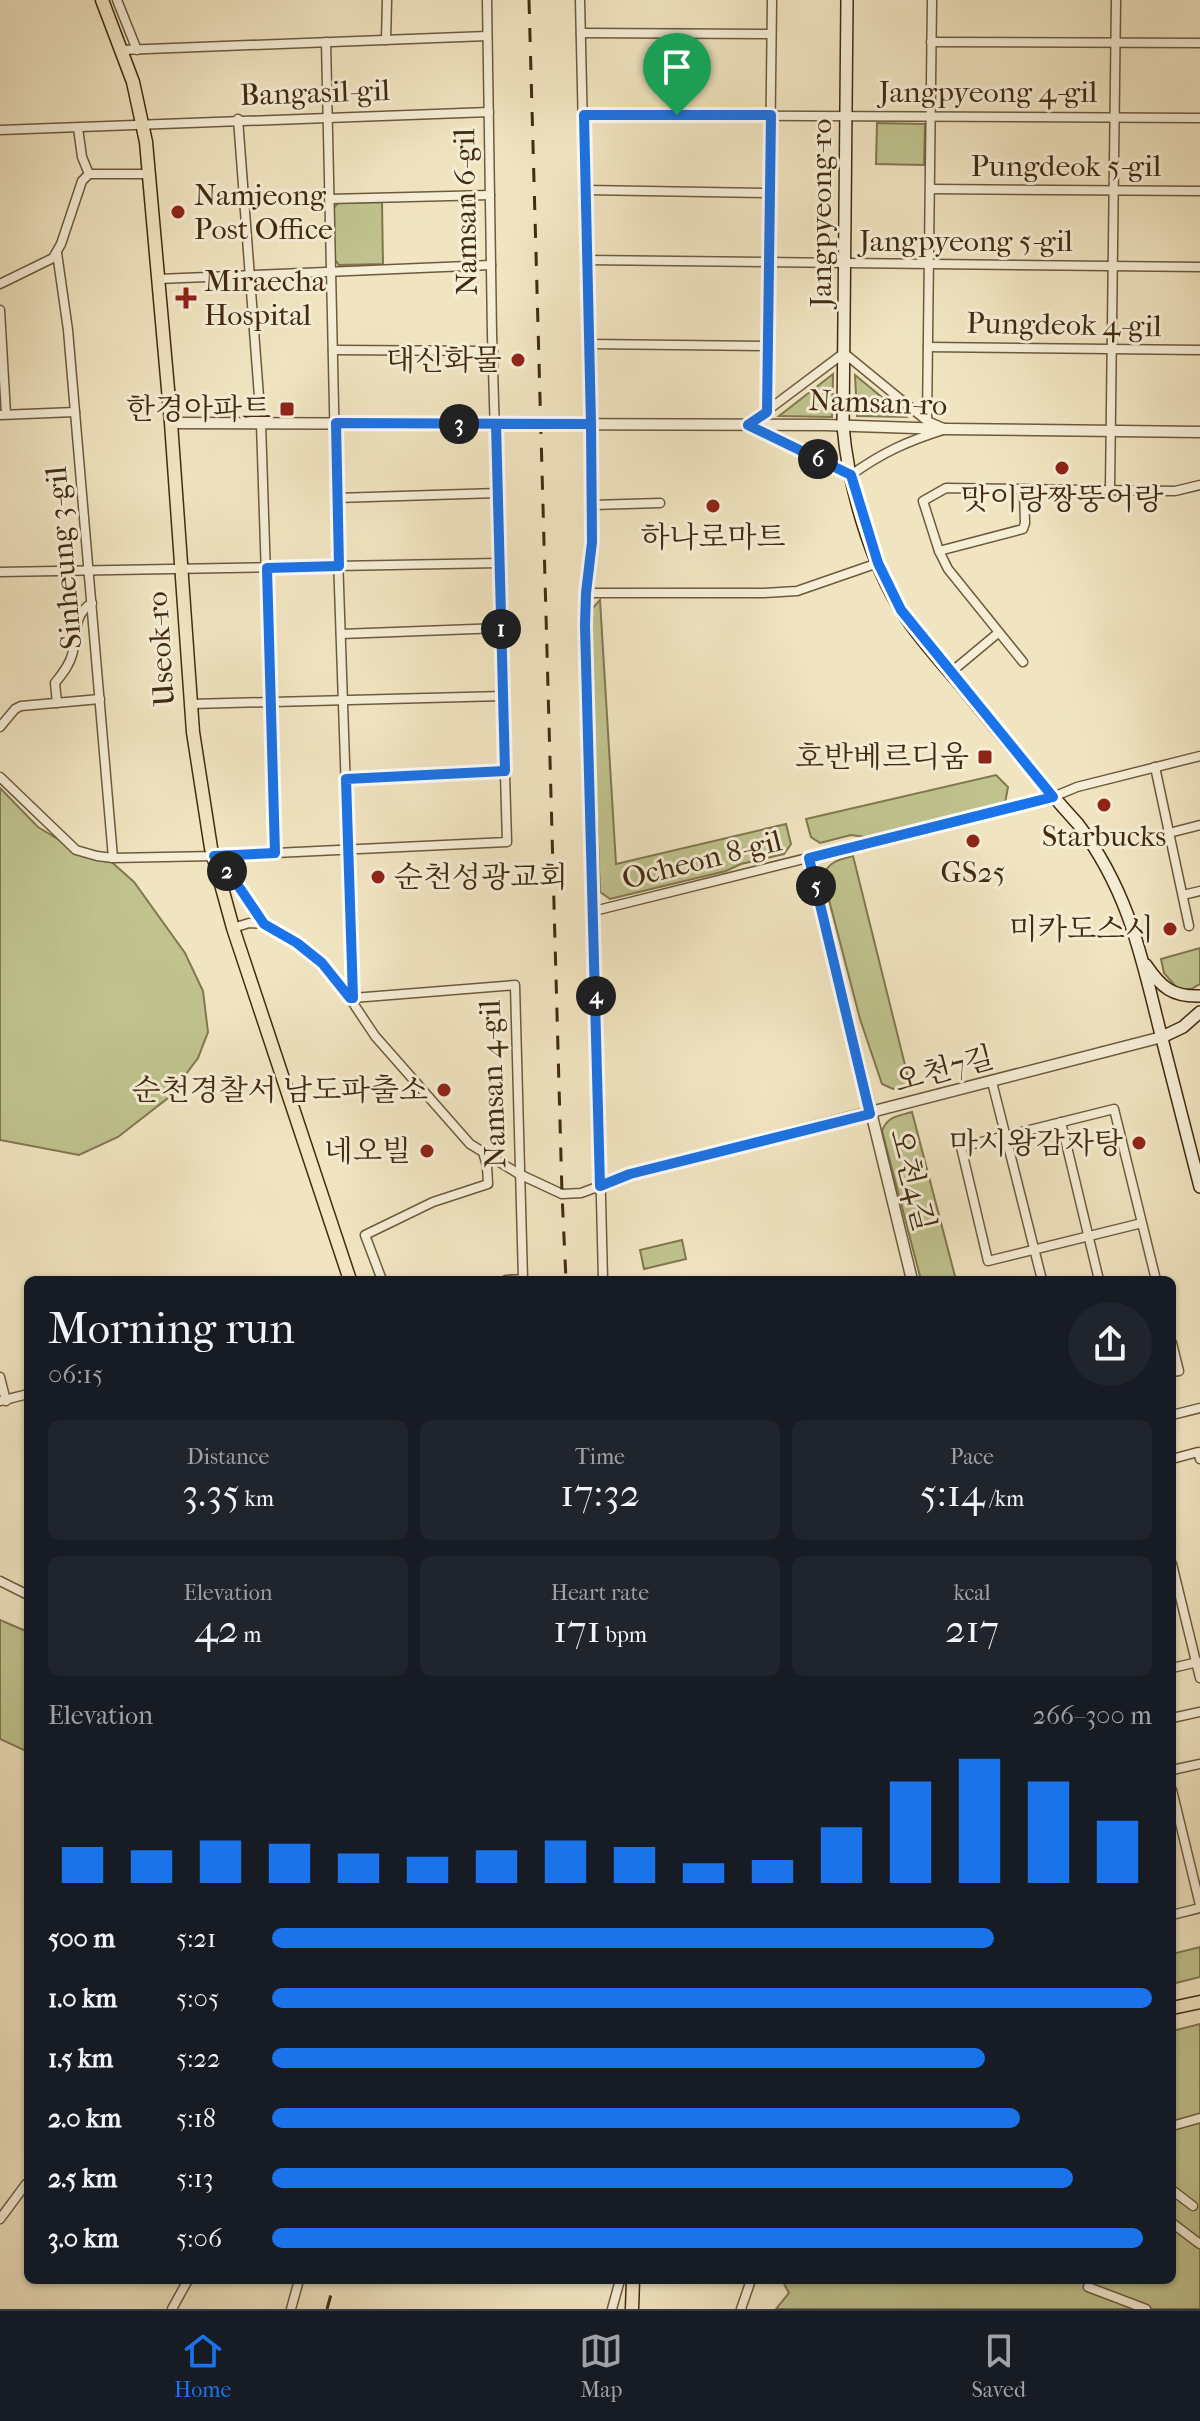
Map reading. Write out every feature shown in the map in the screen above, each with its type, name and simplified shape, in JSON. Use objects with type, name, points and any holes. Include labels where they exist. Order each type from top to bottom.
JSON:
[{"type":"main road","name":"Useok-ro","points":[[102,0],[122,50],[143,124],[171,423],[191,704],[201,791],[233,928],[349,1276]]},
{"type":"main road","name":"Jangpyeong-ro","points":[[847,0],[843,426],[851,475],[878,563],[901,610],[1092,843],[1108,869],[1131,920],[1200,1187]]},
{"type":"main road","points":[[1142,960],[1170,993],[1200,996]]},
{"type":"main road","points":[[1162,1037],[1182,1028],[1200,1012]]},
{"type":"main road","points":[[1176,2007],[1200,2002]]},
{"type":"main road","points":[[632,2309],[633,2284]]},
{"type":"street","points":[[117,0],[137,50]]},
{"type":"street","points":[[386,40],[387,0]]},
{"type":"street","name":"Namsan 6-gil","points":[[487,0],[496,424]]},
{"type":"street","points":[[580,0],[592,505],[592,542],[586,593],[587,751],[603,1276]]},
{"type":"street","points":[[767,412],[772,0]]},
{"type":"street","points":[[927,421],[932,0]]},
{"type":"street","points":[[1110,489],[1116,0]]},
{"type":"street","points":[[581,33],[771,34]]},
{"type":"street","points":[[122,50],[487,36]]},
{"type":"street","points":[[326,42],[336,498],[352,998]]},
{"type":"street","points":[[931,42],[1200,43]]},
{"type":"street","name":"Bangasil-gil","points":[[0,130],[489,112]]},
{"type":"street","name":"Jangpyeong 4-gil","points":[[584,115],[1200,118]]},
{"type":"street","points":[[238,119],[261,423],[275,853]]},
{"type":"street","points":[[78,128],[82,157],[89,174]]},
{"type":"street","points":[[0,284],[53,258],[82,181],[89,174],[149,174]]},
{"type":"street","name":"Pungdeok 5-gil","points":[[931,189],[1200,191]]},
{"type":"street","points":[[586,190],[770,193]]},
{"type":"street","points":[[329,199],[490,195]]},
{"type":"street","name":"Sinheung 3-gil","points":[[57,253],[68,330],[113,858]]},
{"type":"street","name":"Jangpyeong 5-gil","points":[[587,260],[1200,267]]},
{"type":"street","points":[[158,279],[491,265]]},
{"type":"street","points":[[0,310],[3,414],[75,412]]},
{"type":"street","points":[[589,344],[768,346]]},
{"type":"street","name":"Pungdeok 4-gil","points":[[928,347],[1200,350]]},
{"type":"street","points":[[333,350],[493,351]]},
{"type":"street","points":[[844,353],[927,421],[946,429],[907,441],[877,456],[851,475],[748,425],[844,353]]},
{"type":"street","name":"Namsan-ro","points":[[171,423],[748,425],[1200,432]]},
{"type":"street","points":[[0,777],[76,850],[97,856],[214,856],[507,842],[496,424]]},
{"type":"street","points":[[1023,662],[948,569],[923,501],[946,488],[1175,491],[1200,485]]},
{"type":"street","points":[[939,551],[1023,529],[1024,489]]},
{"type":"street","points":[[336,498],[498,493]]},
{"type":"street","points":[[592,505],[660,503]]},
{"type":"street","points":[[0,572],[500,563]]},
{"type":"street","points":[[586,593],[797,591],[878,563]]},
{"type":"street","points":[[57,703],[55,683],[68,667],[72,656],[79,614],[92,603]]},
{"type":"street","points":[[341,634],[501,628]]},
{"type":"street","points":[[950,673],[998,633]]},
{"type":"street","points":[[191,704],[503,696]]},
{"type":"street","points":[[0,727],[15,709],[100,699]]},
{"type":"street","name":"Ocheon 8-gil","points":[[594,911],[1053,797],[1077,787],[1200,756]]},
{"type":"street","points":[[1155,767],[1189,926]]},
{"type":"street","points":[[346,779],[505,771]]},
{"type":"street","points":[[1169,833],[1200,825]]},
{"type":"street","points":[[214,856],[264,924],[297,943],[322,963],[352,998],[375,1036],[470,1144],[519,1174],[562,1194],[581,1193],[600,1186]]},
{"type":"street","name":"오천4길","points":[[809,858],[911,1276]]},
{"type":"street","points":[[1183,895],[1200,891]]},
{"type":"street","points":[[233,928],[249,923],[264,924]]},
{"type":"street","name":"Namsan 4-gil","points":[[352,998],[515,985],[523,1276]]},
{"type":"street","name":"오천7길","points":[[600,1186],[630,1174],[1162,1037]]},
{"type":"street","points":[[992,1082],[1041,1276]]},
{"type":"street","points":[[1142,1223],[988,1261],[961,1147],[1114,1109],[1142,1223],[1155,1276]]},
{"type":"street","points":[[1061,1122],[1098,1276]]},
{"type":"street","points":[[380,1276],[365,1235],[433,1202],[488,1184],[483,1152]]},
{"type":"street","points":[[0,1377],[3,1401],[24,1395]]},
{"type":"street","points":[[1176,1414],[1200,1408]]},
{"type":"street","points":[[1176,1458],[1198,1452],[1200,1459]]},
{"type":"street","points":[[1176,1579],[1200,1678]]},
{"type":"street","points":[[0,1581],[24,1593]]},
{"type":"street","points":[[1176,1667],[1198,1662]]},
{"type":"street","points":[[1176,1717],[1200,1712]]},
{"type":"street","points":[[1176,1769],[1200,1764]]},
{"type":"street","points":[[1176,1807],[1200,1907],[1176,1914]]},
{"type":"street","points":[[1176,2125],[1200,2118]]},
{"type":"street","points":[[0,2219],[24,2187]]},
{"type":"street","points":[[1176,2193],[1193,2206]]},
{"type":"street","points":[[1176,2226],[1200,2244]]},
{"type":"street","points":[[172,2309],[186,2284]]},
{"type":"street","points":[[291,2309],[298,2284]]},
{"type":"street","points":[[612,2309],[619,2284]]},
{"type":"street","points":[[741,2309],[750,2284]]},
{"type":"street","points":[[1088,2287],[1146,2309]]},
{"type":"green space","points":[[877,123],[925,124],[924,165],[876,164]]},
{"type":"green space","points":[[382,202],[383,264],[339,265],[334,259],[334,208],[338,203]]},
{"type":"green space","points":[[833,374],[832,417],[779,416]]},
{"type":"green space","points":[[855,375],[906,417],[857,416]]},
{"type":"green space","points":[[600,600],[616,864],[786,824],[791,844],[784,854],[610,899],[600,892],[589,612]]},
{"type":"green space","points":[[996,775],[1008,787],[1005,803],[865,837],[851,835],[820,843],[811,837],[806,819]]},
{"type":"green space","points":[[0,788],[38,827],[76,850],[106,857],[134,882],[185,953],[203,991],[208,1032],[198,1058],[168,1098],[118,1137],[79,1155],[0,1140]]},
{"type":"green space","points":[[853,856],[910,1085],[893,1089],[882,1084],[860,1019],[823,877],[831,865]]},
{"type":"green space","points":[[1200,948],[1200,984],[1191,989],[1178,989],[1164,973],[1161,959]]},
{"type":"green space","points":[[912,1112],[955,1276],[920,1276],[882,1131],[890,1119]]},
{"type":"green space","points":[[682,1240],[686,1259],[644,1269],[640,1250]]},
{"type":"green space","points":[[0,1620],[24,1630],[24,1750],[0,1739]]},
{"type":"green space","points":[[1200,1947],[1200,1977],[1176,1983],[1176,1953]]},
{"type":"green space","points":[[1200,2024],[1200,2309],[776,2309],[789,2293],[784,2284],[1176,2284],[1176,2030]]},
{"type":"railway","points":[[529,0],[566,1276]]},
{"type":"railway","points":[[327,2309],[334,2284]]},
{"type":"place","name":"Namjeong Post Office","points":[[178,212]]},
{"type":"place","name":"Miraecha Hospital","points":[[186,298]]},
{"type":"place","name":"대신화물","points":[[518,360]]},
{"type":"place","name":"한경아파트","points":[[287,409]]},
{"type":"place","name":"맛이랑짱뚱어랑","points":[[1062,468]]},
{"type":"place","name":"하나로마트","points":[[713,506]]},
{"type":"place","name":"호반베르디움","points":[[985,757]]},
{"type":"place","name":"Starbucks","points":[[1104,805]]},
{"type":"place","name":"GS25","points":[[973,841]]},
{"type":"place","name":"순천성광교회","points":[[378,877]]},
{"type":"place","name":"미카도스시","points":[[1170,929]]},
{"type":"place","name":"순천경찰서 남도파출소","points":[[444,1090]]},
{"type":"place","name":"마시왕감자탕","points":[[1139,1143]]},
{"type":"place","name":"네오빌","points":[[427,1151]]},
{"type":"route","points":[[677,115],[584,115],[591,424],[496,424],[505,771],[346,779],[353,998],[310,953],[264,924],[214,856],[275,853],[267,568],[339,566],[336,423],[591,424],[592,542],[585,625],[600,1186],[630,1174],[870,1114],[809,858],[1053,797],[901,610],[878,563],[851,475],[748,425],[767,412],[771,115],[677,115]]}]
